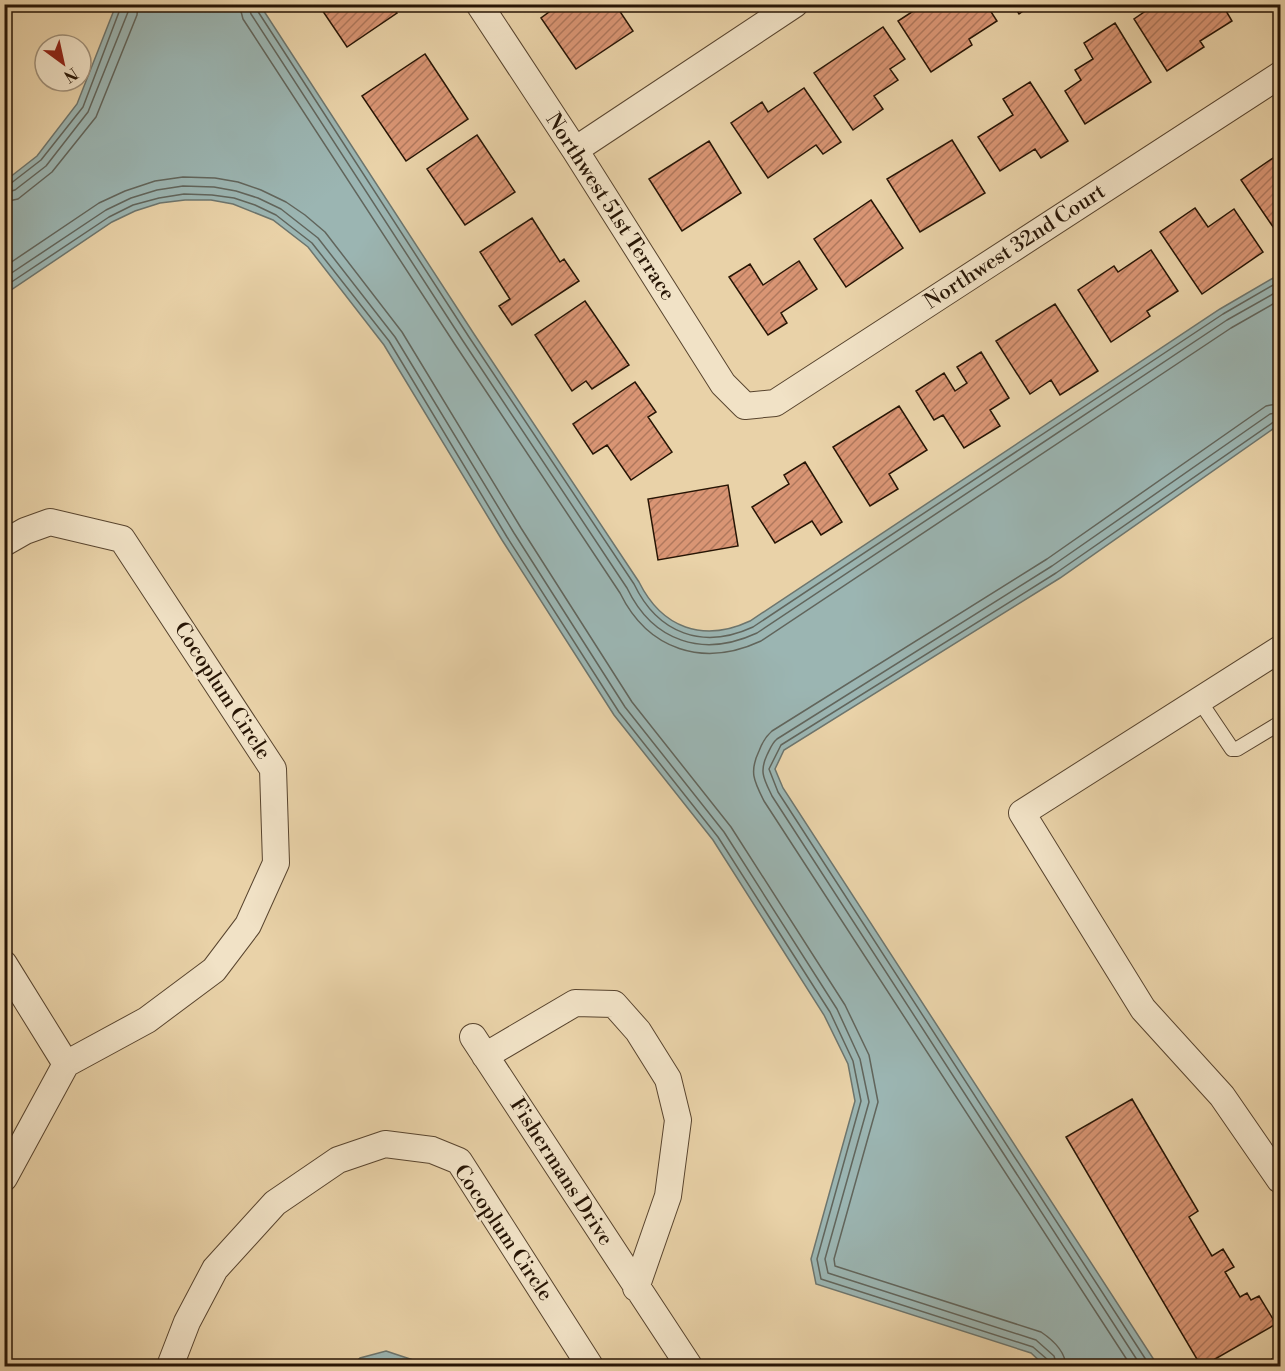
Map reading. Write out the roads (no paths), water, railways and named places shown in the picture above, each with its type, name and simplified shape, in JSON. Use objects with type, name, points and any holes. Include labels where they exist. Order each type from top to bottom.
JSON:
[{"type":"street","name":"Northwest 51st Terrace","points":[[479,4],[575,150],[723,384],[745,406]]},
{"type":"street","points":[[575,150],[795,4]]},
{"type":"street","name":"Northwest 32nd Court","points":[[745,406],[775,403],[1281,75]]},
{"type":"street","name":"Cocoplum Circle","points":[[4,543],[25,531],[50,522],[122,539],[273,769],[276,862],[248,926],[214,969],[147,1020],[66,1064]]},
{"type":"street","points":[[1281,649],[1022,813],[1143,1009],[1222,1096],[1281,1180]]},
{"type":"street","points":[[4,964],[66,1064],[4,1178]]},
{"type":"street","name":"Fishermans Drive","points":[[636,1287],[668,1196],[678,1120],[668,1079],[638,1031],[614,1004],[575,1003],[479,1047],[636,1287],[689,1366]]},
{"type":"street","name":"Cocoplum Circle","points":[[170,1366],[187,1322],[214,1269],[275,1203],[338,1160],[385,1144],[432,1150],[459,1161],[590,1366]]},
{"type":"lane","points":[[1199,700],[1232,749],[1237,749],[1281,723]]},
{"type":"water","points":[[116,5],[260,5],[648,598],[659,611],[672,620],[686,627],[700,630],[716,631],[733,628],[750,621],[1220,309],[1280,274],[1280,424],[1060,578],[784,750],[775,769],[783,788],[1158,1366],[1045,1366],[1031,1353],[816,1284],[811,1259],[855,1101],[848,1064],[824,1015],[713,840],[614,715],[502,540],[384,345],[308,247],[273,220],[233,204],[211,200],[160,203],[112,222],[5,294],[5,181],[37,156],[77,104],[81,93],[93,93],[93,63]]},
{"type":"water","points":[[386,1351],[416,1361],[422,1366],[352,1366],[360,1358]]}]
